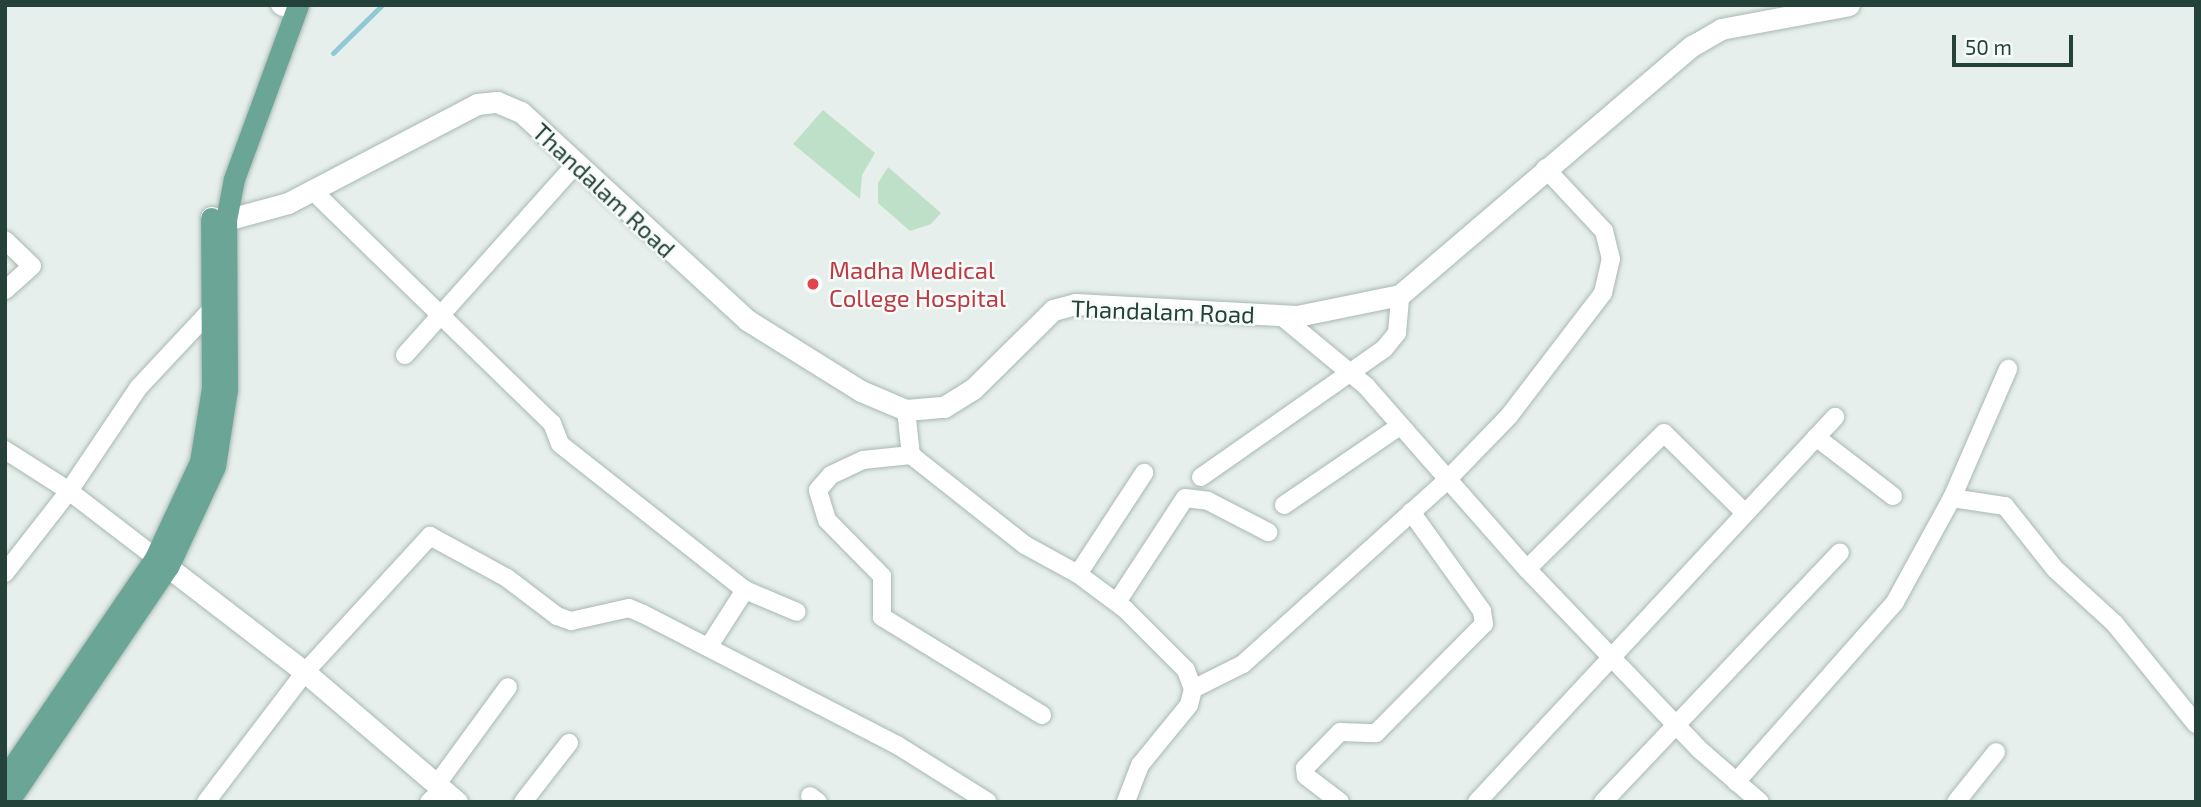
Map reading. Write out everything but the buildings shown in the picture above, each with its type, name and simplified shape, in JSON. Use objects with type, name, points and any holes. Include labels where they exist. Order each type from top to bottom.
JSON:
[{"type":"main road","points":[[5,778],[161,562],[200,462],[212,388],[211,310],[220,176],[286,6]]},
{"type":"main road","points":[[8,802],[161,562],[215,466],[223,427],[218,219]]},
{"type":"street","points":[[1201,477],[1352,373],[1397,333],[1400,295],[1545,168],[1721,29],[1849,5]]},
{"type":"street","name":"Thandalam Road","points":[[218,219],[312,190],[477,104],[497,102],[521,112],[747,320],[861,391],[906,410],[944,407],[973,389],[1053,310],[1075,304],[1280,316],[1400,295]]},
{"type":"street","points":[[405,355],[576,164]]},
{"type":"street","points":[[1193,689],[1243,664],[1447,480],[1508,416],[1603,293],[1611,259],[1604,231],[1545,168]]},
{"type":"street","points":[[312,190],[442,313],[552,424],[560,444],[745,590],[797,612]]},
{"type":"street","points":[[5,240],[32,266],[5,290]]},
{"type":"street","points":[[5,573],[69,491],[139,387],[211,310]]},
{"type":"street","points":[[1280,316],[1352,373],[1527,569],[1675,724],[1760,802]]},
{"type":"street","points":[[1737,782],[1875,632],[1952,498],[2008,369]]},
{"type":"street","points":[[906,410],[911,455]]},
{"type":"street","points":[[1477,802],[1835,417]]},
{"type":"street","points":[[1284,505],[1400,426]]},
{"type":"street","points":[[1527,569],[1664,433],[1745,513]]},
{"type":"street","points":[[1816,438],[1893,496]]},
{"type":"street","points":[[5,450],[69,491],[305,672],[442,794],[508,687]]},
{"type":"street","points":[[1042,715],[882,617],[882,576],[817,505],[818,490],[831,474],[863,460],[911,455],[1025,545],[1078,575],[1117,602],[1186,670],[1193,689],[1189,705],[1140,765],[1126,802]]},
{"type":"street","points":[[1078,575],[1144,473]]},
{"type":"street","points":[[1117,602],[1185,498],[1208,501],[1268,532]]},
{"type":"street","points":[[1952,498],[2005,506],[2055,569],[2115,624],[2196,724]]},
{"type":"street","points":[[1340,802],[1306,776],[1305,768],[1340,732],[1376,733],[1484,624],[1482,611],[1411,512]]},
{"type":"street","points":[[206,802],[305,672],[430,536],[507,578],[557,616],[579,620],[629,608],[709,646],[897,745],[988,802]]},
{"type":"street","points":[[1603,802],[1840,552]]},
{"type":"street","points":[[709,646],[745,590]]},
{"type":"street","points":[[523,802],[569,743]]},
{"type":"street","points":[[1956,802],[1996,752]]},
{"type":"green space","points":[[823,110],[875,153],[862,175],[860,199],[793,144]]},
{"type":"green space","points":[[888,167],[941,213],[931,224],[910,231],[878,203],[878,183]]},
{"type":"waterway","points":[[333,53],[382,5]]},
{"type":"place","name":"Madha Medical College Hospital","points":[[813,284]]}]
